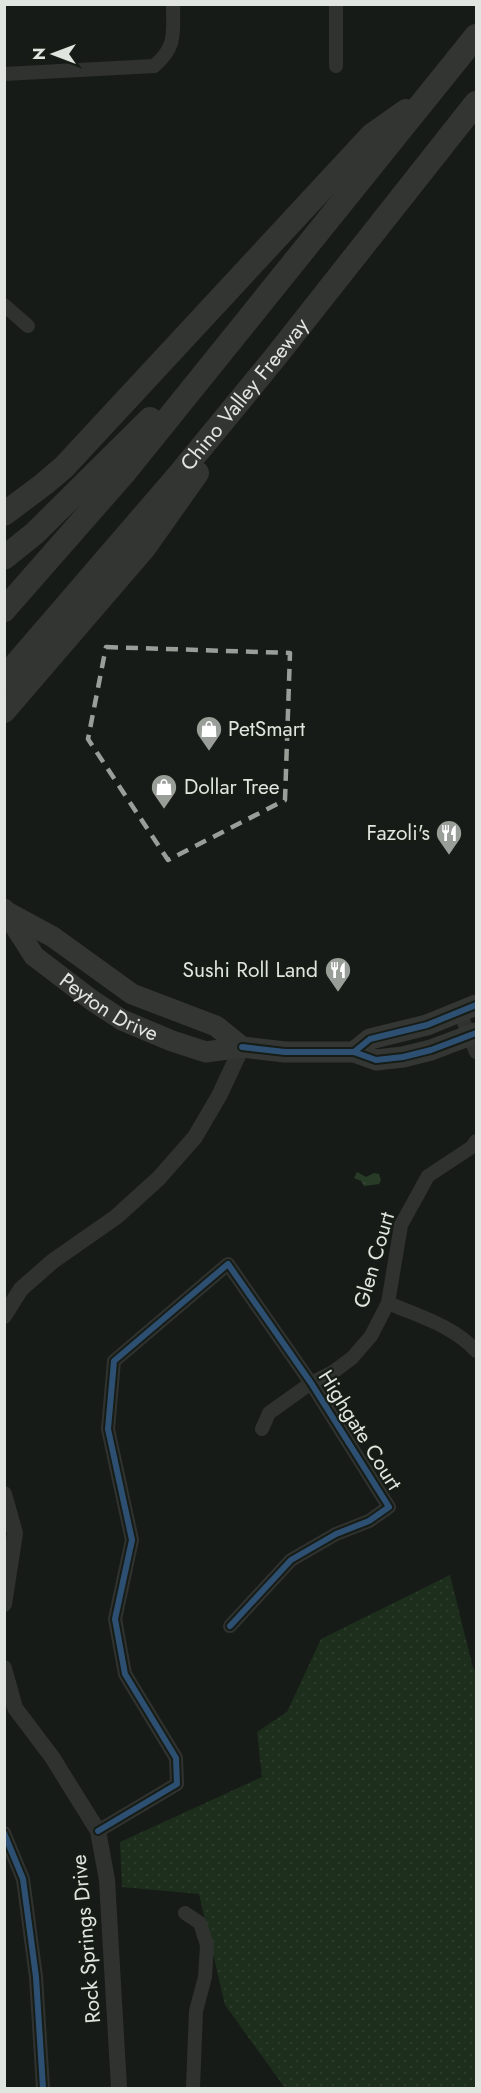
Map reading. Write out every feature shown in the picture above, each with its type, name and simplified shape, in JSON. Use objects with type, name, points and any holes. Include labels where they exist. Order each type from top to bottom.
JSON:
[{"type":"highway","points":[[4,610],[125,472],[477,36]]},
{"type":"highway","points":[[4,514],[64,466],[372,135],[430,94]]},
{"type":"highway","name":"Chino Valley Freeway","points":[[4,678],[177,477],[477,103]]},
{"type":"highway","points":[[4,558],[35,533],[229,342]]},
{"type":"highway","points":[[4,711],[144,548],[273,360]]},
{"type":"main road","name":"Peyton Drive","points":[[6,910],[34,956],[93,1001],[122,1020],[172,1041],[206,1052],[242,1047],[285,1052],[354,1052],[376,1060],[403,1057],[474,1040]]},
{"type":"main road","name":"Peyton Drive","points":[[6,910],[53,937],[132,994],[182,1015],[216,1026],[242,1047]]},
{"type":"main road","points":[[354,1052],[370,1039],[427,1025],[468,1009]]},
{"type":"street","points":[[4,74],[154,66],[165,57],[173,42],[173,4]]},
{"type":"street","points":[[336,4],[336,66]]},
{"type":"street","points":[[4,305],[28,326]]},
{"type":"street","points":[[468,1009],[474,1040]]},
{"type":"street","points":[[4,1316],[21,1289],[53,1261],[116,1217],[159,1178],[195,1137],[219,1096],[242,1047]]},
{"type":"street","name":"Glen Court","points":[[262,1429],[269,1413],[311,1383],[333,1372],[352,1358],[371,1336],[388,1303],[400,1225],[428,1176],[475,1145]]},
{"type":"street","name":"Highgate Court","points":[[98,1831],[177,1784],[176,1758],[125,1674],[115,1619],[132,1540],[108,1430],[114,1361],[228,1264],[311,1383],[389,1507],[369,1521],[336,1534],[291,1560],[230,1626]]},
{"type":"street","points":[[388,1303],[451,1331],[477,1350]]},
{"type":"street","points":[[4,1494],[15,1533],[4,1604]]},
{"type":"street","name":"Rock Springs Drive","points":[[4,1668],[15,1708],[52,1757],[98,1831],[108,1880],[119,2088]]},
{"type":"street","points":[[4,1833],[23,1879],[36,1977],[43,2088]]},
{"type":"street","points":[[185,1913],[200,1923],[207,1945],[205,1977],[196,2011],[193,2088]]},
{"type":"highlighted area","points":[[106,647],[290,653],[285,800],[168,860],[88,739]]},
{"type":"shaded area","points":[[450,1575],[473,1668],[476,1671],[476,2088],[285,2088],[225,2005],[199,1894],[122,1887],[120,1842],[262,1777],[257,1732],[287,1712],[321,1639]]},
{"type":"water","points":[[357,1172],[366,1177],[374,1173],[379,1174],[381,1180],[379,1184],[364,1186],[361,1181],[354,1178]]},
{"type":"cycle path","points":[[354,1052],[370,1039],[427,1025],[476,1005]]},
{"type":"cycle path","points":[[242,1047],[285,1052],[354,1052],[376,1060],[403,1057],[431,1050],[476,1033]]},
{"type":"cycle path","points":[[98,1831],[177,1784],[176,1758],[125,1674],[115,1619],[132,1540],[108,1429],[114,1361],[228,1264],[311,1383],[389,1507],[369,1521],[336,1534],[291,1560],[230,1626]]},
{"type":"cycle path","points":[[4,1833],[23,1879],[36,1977],[43,2088]]},
{"type":"place","name":"PetSmart","points":[[209,752]]},
{"type":"place","name":"Dollar Tree","points":[[164,810]]},
{"type":"place","name":"Fazoli's","points":[[449,856]]},
{"type":"place","name":"Sushi Roll Land","points":[[338,993]]}]
